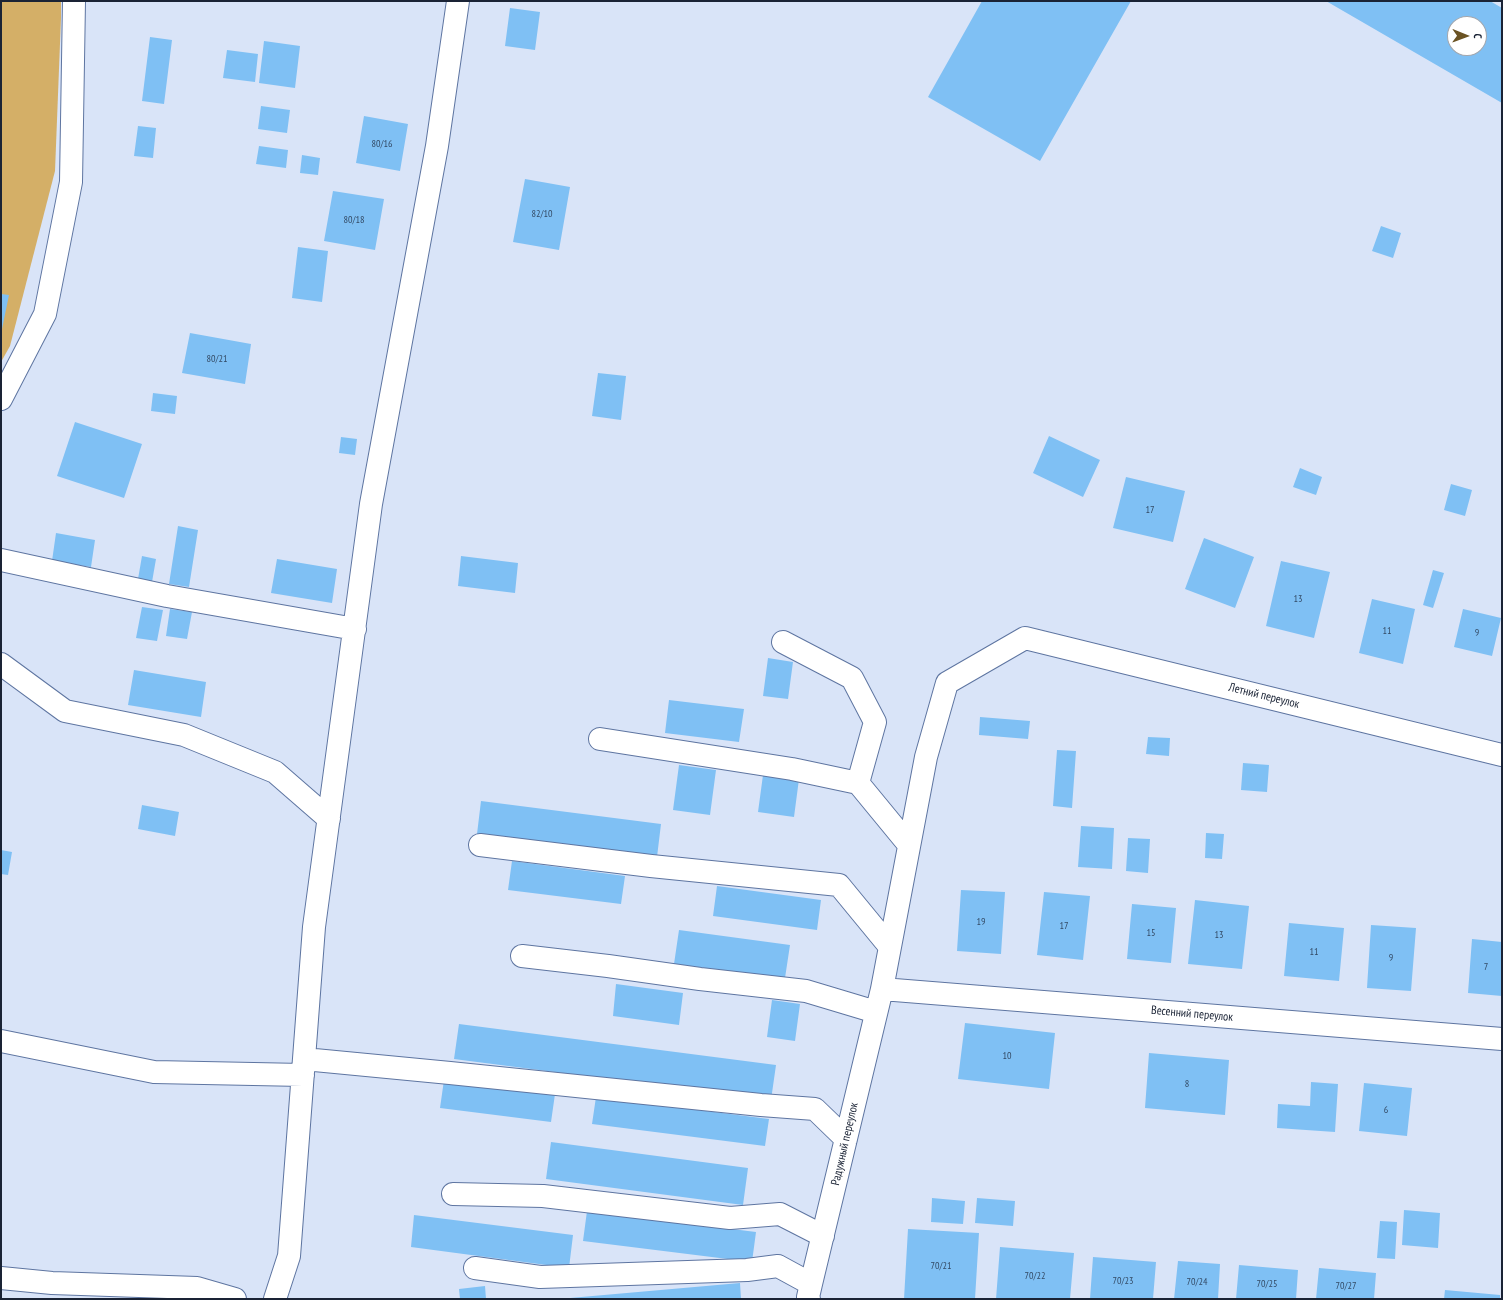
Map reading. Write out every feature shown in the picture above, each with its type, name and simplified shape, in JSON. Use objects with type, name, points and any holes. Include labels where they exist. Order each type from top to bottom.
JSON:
[{"type":"street","points":[[1,399],[45,314],[71,182],[74,1]]},
{"type":"street","points":[[275,1299],[290,1256],[314,926],[375,483],[437,146],[458,1]]},
{"type":"street","points":[[1,560],[167,596],[355,628]]},
{"type":"street","name":"Летний переулок","points":[[1025,638],[1502,755]]},
{"type":"street","name":"Радужный переулок","points":[[810,1292],[882,989],[926,757],[947,683],[1025,638]]},
{"type":"street","points":[[783,642],[852,678],[875,722],[858,783]]},
{"type":"street","points":[[1,664],[65,710],[184,735],[275,772],[329,819]]},
{"type":"street","points":[[600,739],[792,769],[858,783],[909,845]]},
{"type":"street","points":[[480,845],[651,866],[839,885],[890,947]]},
{"type":"street","points":[[522,956],[806,992],[876,1012]]},
{"type":"street","name":"Весенний переулок","points":[[882,989],[1502,1039]]},
{"type":"street","points":[[1,1041],[154,1072],[304,1067],[450,1073],[761,1106],[815,1109],[846,1139]]},
{"type":"street","points":[[454,1194],[543,1196],[730,1218],[780,1214],[823,1236]]},
{"type":"street","points":[[474,1268],[540,1278],[747,1270],[778,1266],[810,1292]]},
{"type":"street","points":[[1,1278],[52,1283],[197,1288],[235,1299]]},
{"type":"shaded area","points":[[1,1],[61,1],[61,18],[55,171],[10,346],[1,362]]},
{"type":"building","points":[[982,1],[1131,1],[1040,161],[928,97]]},
{"type":"building","points":[[1326,1],[1490,1],[1502,8],[1502,103]]},
{"type":"building","points":[[510,8],[540,12],[535,50],[505,46]]},
{"type":"building","points":[[150,37],[172,40],[164,104],[142,101]]},
{"type":"building","points":[[264,41],[300,46],[295,88],[259,83]]},
{"type":"building","points":[[227,50],[258,54],[255,82],[223,78]]},
{"type":"building","points":[[261,106],[290,110],[287,133],[258,129]]},
{"type":"building","points":[[364,116],[408,124],[400,171],[356,163]]},
{"type":"building","points":[[138,126],[156,128],[153,158],[134,156]]},
{"type":"building","points":[[259,146],[288,150],[286,168],[256,164]]},
{"type":"building","points":[[302,155],[320,158],[318,175],[300,173]]},
{"type":"building","points":[[525,179],[570,187],[559,250],[513,242]]},
{"type":"building","points":[[333,191],[384,199],[375,250],[324,241]]},
{"type":"building","points":[[1381,226],[1401,233],[1393,258],[1372,251]]},
{"type":"building","points":[[298,247],[328,251],[322,302],[292,298]]},
{"type":"building","points":[[1,294],[9,295],[2,329],[1,329]]},
{"type":"building","points":[[190,333],[251,344],[245,384],[182,373]]},
{"type":"building","points":[[598,373],[626,376],[621,420],[592,416]]},
{"type":"building","points":[[153,393],[177,396],[175,414],[151,411]]},
{"type":"building","points":[[75,422],[142,444],[124,498],[57,476]]},
{"type":"building","points":[[1049,436],[1100,460],[1083,497],[1033,473]]},
{"type":"building","points":[[341,437],[357,439],[355,455],[339,453]]},
{"type":"building","points":[[1300,468],[1322,477],[1316,495],[1293,487]]},
{"type":"building","points":[[1126,477],[1185,491],[1173,542],[1113,528]]},
{"type":"building","points":[[1451,484],[1472,490],[1465,516],[1444,510]]},
{"type":"building","points":[[178,526],[198,530],[189,587],[169,584]]},
{"type":"building","points":[[56,533],[95,540],[91,567],[52,561]]},
{"type":"building","points":[[1204,538],[1254,557],[1235,608],[1185,589]]},
{"type":"building","points":[[142,556],[156,559],[152,582],[138,579]]},
{"type":"building","points":[[461,556],[518,563],[515,593],[458,586]]},
{"type":"building","points":[[277,559],[337,569],[332,603],[271,593]]},
{"type":"building","points":[[1281,561],[1330,572],[1314,638],[1266,626]]},
{"type":"building","points":[[1433,570],[1444,573],[1433,608],[1423,605]]},
{"type":"building","points":[[1372,599],[1415,609],[1403,664],[1359,653]]},
{"type":"building","points":[[142,607],[163,610],[157,641],[136,638]]},
{"type":"building","points":[[170,609],[192,612],[187,639],[166,636]]},
{"type":"building","points":[[1463,609],[1501,618],[1492,656],[1454,647]]},
{"type":"building","points":[[768,658],[793,662],[788,699],[763,696]]},
{"type":"building","points":[[134,670],[206,682],[201,717],[128,705]]},
{"type":"building","points":[[669,700],[744,709],[739,742],[665,733]]},
{"type":"building","points":[[980,717],[1030,721],[1028,739],[979,735]]},
{"type":"building","points":[[1148,737],[1170,738],[1169,756],[1146,754]]},
{"type":"building","points":[[1057,750],[1076,751],[1072,808],[1053,806]]},
{"type":"building","points":[[1243,763],[1269,765],[1267,792],[1241,790]]},
{"type":"building","points":[[679,765],[716,770],[710,815],[673,810]]},
{"type":"building","points":[[763,775],[799,779],[794,817],[758,812]]},
{"type":"building","points":[[481,801],[661,824],[657,857],[477,834]]},
{"type":"building","points":[[142,805],[179,812],[175,836],[138,829]]},
{"type":"building","points":[[1081,826],[1114,828],[1112,869],[1078,867]]},
{"type":"building","points":[[1206,833],[1224,834],[1222,859],[1205,858]]},
{"type":"building","points":[[1128,838],[1150,839],[1148,873],[1126,871]]},
{"type":"building","points":[[1,850],[12,852],[8,875],[1,874]]},
{"type":"building","points":[[512,861],[625,876],[621,904],[508,890]]},
{"type":"building","points":[[717,886],[821,900],[817,930],[713,916]]},
{"type":"building","points":[[961,890],[1005,892],[1001,954],[957,951]]},
{"type":"building","points":[[1044,892],[1090,896],[1083,960],[1037,955]]},
{"type":"building","points":[[1195,900],[1249,906],[1242,969],[1188,964]]},
{"type":"building","points":[[1132,904],[1176,908],[1171,963],[1127,959]]},
{"type":"building","points":[[1289,923],[1344,928],[1339,981],[1284,976]]},
{"type":"building","points":[[1371,925],[1416,928],[1411,991],[1367,988]]},
{"type":"building","points":[[679,930],[790,945],[785,978],[674,964]]},
{"type":"building","points":[[1472,939],[1502,942],[1502,996],[1468,993]]},
{"type":"building","points":[[616,984],[683,993],[679,1025],[613,1016]]},
{"type":"building","points":[[772,1000],[800,1004],[795,1041],[767,1037]]},
{"type":"building","points":[[965,1023],[1055,1033],[1049,1089],[958,1079]]},
{"type":"building","points":[[459,1024],[776,1065],[771,1100],[454,1059]]},
{"type":"building","points":[[1149,1053],[1229,1060],[1225,1115],[1145,1108]]},
{"type":"building","points":[[444,1080],[555,1094],[551,1122],[440,1108]]},
{"type":"building","points":[[1311,1082],[1338,1084],[1335,1132],[1277,1128],[1278,1104],[1310,1106]]},
{"type":"building","points":[[1364,1083],[1412,1088],[1407,1136],[1359,1131]]},
{"type":"building","points":[[596,1097],[769,1119],[765,1146],[592,1124]]},
{"type":"building","points":[[551,1142],[748,1168],[743,1205],[546,1179]]},
{"type":"building","points":[[932,1198],[965,1201],[963,1224],[931,1222]]},
{"type":"building","points":[[977,1198],[1015,1201],[1013,1226],[975,1223]]},
{"type":"building","points":[[1404,1210],[1440,1213],[1438,1248],[1402,1245]]},
{"type":"building","points":[[587,1211],[756,1232],[752,1262],[583,1241]]},
{"type":"building","points":[[414,1215],[573,1235],[569,1268],[411,1247]]},
{"type":"building","points":[[1380,1221],[1397,1222],[1395,1259],[1377,1258]]},
{"type":"building","points":[[908,1229],[979,1233],[975,1299],[904,1299]]},
{"type":"building","points":[[1000,1247],[1074,1253],[1070,1299],[996,1299]]},
{"type":"building","points":[[1093,1257],[1156,1262],[1153,1299],[1090,1299]]},
{"type":"building","points":[[1178,1261],[1220,1264],[1218,1299],[1174,1299]]},
{"type":"building","points":[[1239,1265],[1298,1270],[1296,1299],[1236,1299]]},
{"type":"building","points":[[1319,1268],[1376,1273],[1374,1299],[1316,1299]]},
{"type":"building","points":[[740,1283],[741,1299],[570,1299],[570,1298]]},
{"type":"building","points":[[485,1286],[486,1299],[460,1299],[459,1289]]},
{"type":"building","points":[[1445,1290],[1500,1295],[1500,1299],[1444,1299]]}]
